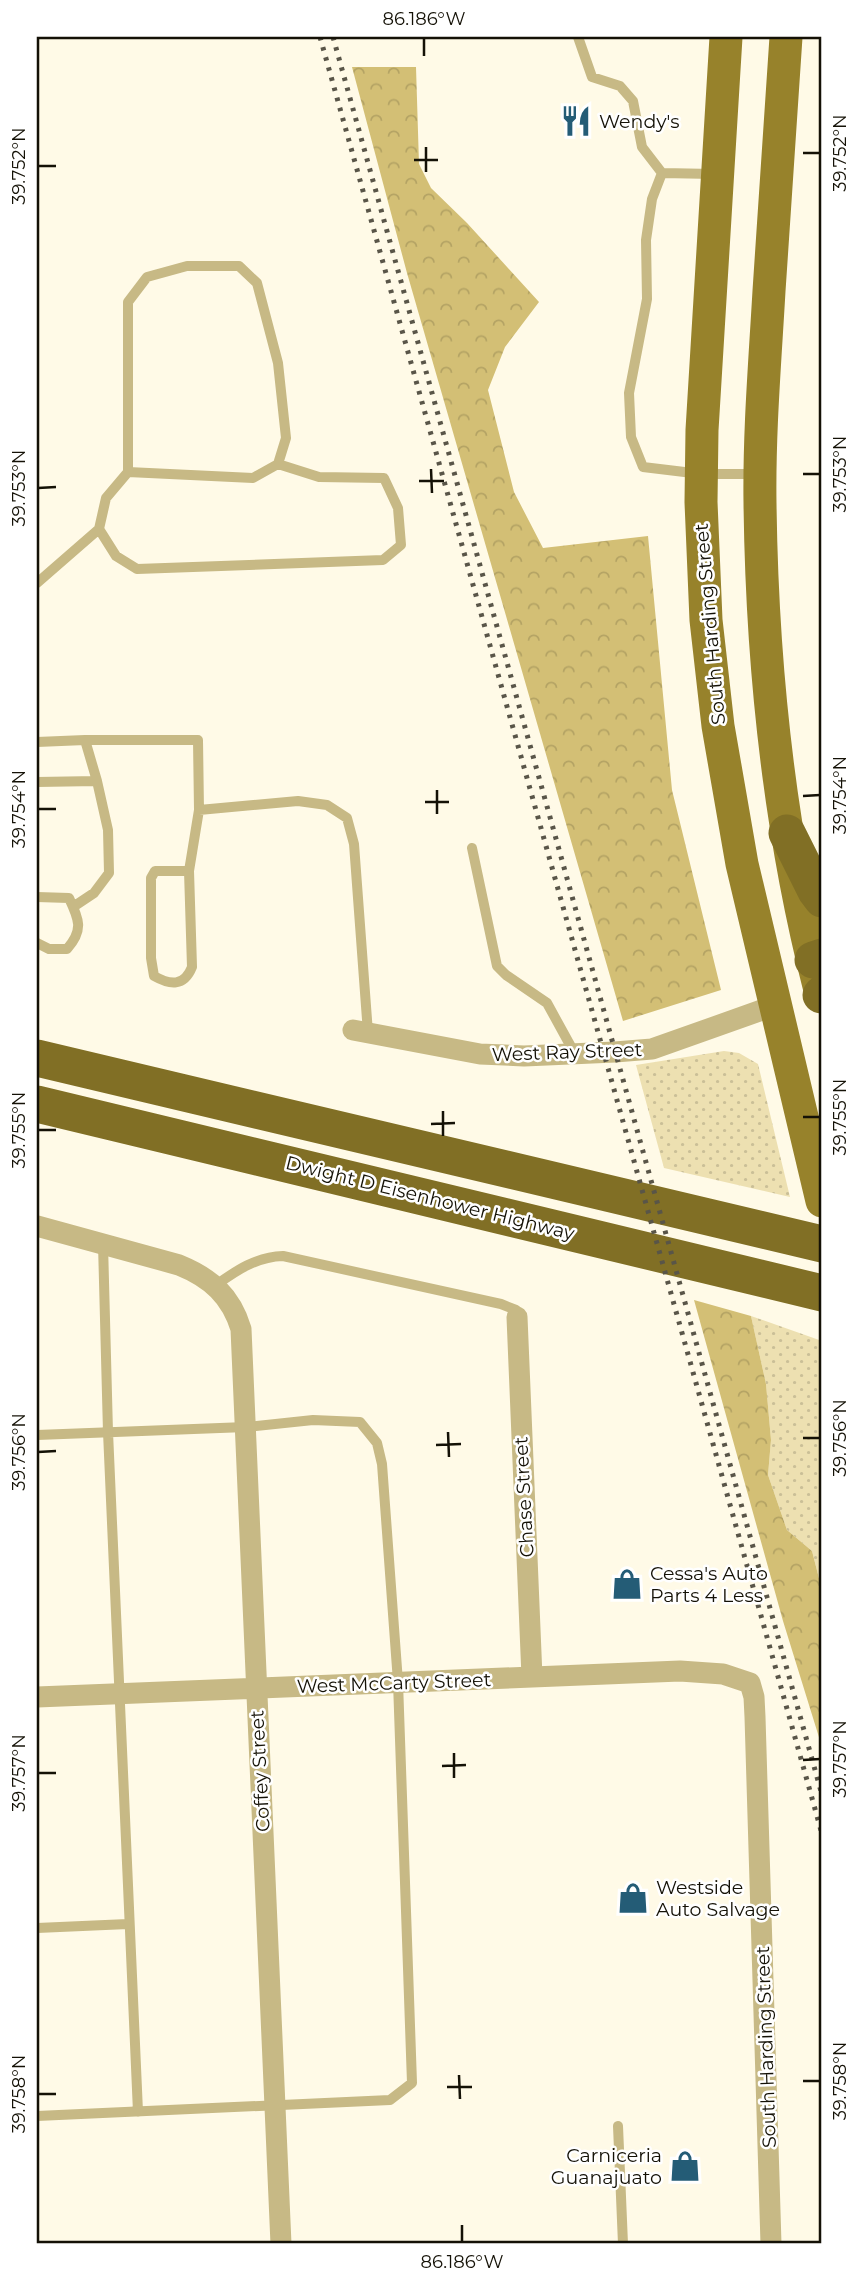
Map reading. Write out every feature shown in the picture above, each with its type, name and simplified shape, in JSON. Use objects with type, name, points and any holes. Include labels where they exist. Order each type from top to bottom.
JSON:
[{"type":"highway","points":[[787,833],[822,899]]},
{"type":"highway","points":[[37,1058],[822,1244]]},
{"type":"highway","name":"Dwight D Eisenhower Highway","points":[[37,1104],[822,1293]]},
{"type":"highway","points":[[771,1232],[822,1238]]},
{"type":"highway","points":[[588,1236],[822,1311]]},
{"type":"main road","name":"South Harding Street","points":[[726,37],[704,370],[701,474],[705,608],[718,726],[742,864],[822,1201]]},
{"type":"main road","points":[[786,37],[762,404],[760,502],[768,649],[787,833],[818,958],[822,996]]},
{"type":"main road","points":[[776,1005],[818,958]]},
{"type":"main road","name":"West Ray Street","points":[[776,1005],[822,996]]},
{"type":"street","name":"West Ray Street","points":[[361,1032],[480,1054],[524,1056],[652,1049],[776,1005]]},
{"type":"street","points":[[37,1226],[179,1265],[193,1271],[222,1293]]},
{"type":"street","name":"Coffey Street","points":[[222,1293],[241,1329],[281,2244]]},
{"type":"street","name":"Chase Street","points":[[517,1317],[532,1677]]},
{"type":"street","name":"West McCarty Street","points":[[37,1698],[680,1671],[723,1674],[750,1683]]},
{"type":"street","name":"South Harding Street","points":[[750,1683],[755,1717],[771,2244]]},
{"type":"lane","points":[[578,37],[592,78],[620,86],[633,100],[642,147],[663,173]]},
{"type":"lane","points":[[663,173],[717,174]]},
{"type":"lane","points":[[663,173],[652,199],[646,240],[647,299],[629,393],[631,437],[643,467],[701,474],[761,475]]},
{"type":"lane","points":[[37,583],[99,529],[106,498],[128,472],[128,302],[147,277],[187,266],[239,266],[257,283],[278,363],[286,438],[278,464],[253,478],[128,472]]},
{"type":"lane","points":[[99,529],[116,556],[137,569],[383,561],[401,545],[398,508],[384,478],[319,477],[278,464]]},
{"type":"lane","points":[[73,907],[93,893],[108,873],[108,830],[85,740]]},
{"type":"lane","points":[[37,742],[198,740],[200,810],[189,871],[191,967],[188,976],[182,981],[165,982],[154,976],[151,958],[151,878],[155,871],[189,871]]},
{"type":"lane","points":[[37,782],[97,781]]},
{"type":"lane","points":[[200,810],[299,801],[327,805],[347,818],[354,844],[361,1032]]},
{"type":"lane","points":[[472,848],[496,966],[547,1003],[575,1054]]},
{"type":"lane","points":[[37,897],[69,898],[79,920],[76,940],[68,949],[49,949],[37,943]]},
{"type":"lane","points":[[103,1244],[108,1432],[138,2112]]},
{"type":"lane","points":[[222,1293],[241,1268],[271,1256],[283,1256],[501,1304],[516,1310],[517,1317]]},
{"type":"lane","points":[[37,1435],[246,1427],[313,1420],[360,1422],[377,1443],[382,1464],[398,1682],[412,2083],[390,2100],[37,2116]]},
{"type":"lane","points":[[37,1928],[128,1924]]},
{"type":"lane","points":[[618,2126],[623,2244]]},
{"type":"shaded area","points":[[724,1051],[739,1053],[758,1064],[790,1197],[664,1168],[636,1065]]},
{"type":"shaded area","points":[[751,1316],[822,1341],[822,1590],[812,1551],[787,1530],[768,1475],[771,1440],[766,1384]]},
{"type":"green space","points":[[352,67],[416,67],[419,164],[431,188],[539,302],[505,347],[488,390],[514,492],[543,548],[648,536],[672,790],[721,990],[623,1021],[407,273]]},
{"type":"green space","points":[[694,1300],[751,1316],[766,1384],[771,1440],[768,1475],[787,1530],[812,1551],[822,1590],[822,1747],[783,1621]]},
{"type":"railway","points":[[320,37],[822,1834]]},
{"type":"railway","points":[[333,37],[822,1795]]},
{"type":"place","name":"Wendy's","points":[[576,121]]},
{"type":"place","name":"Cessa's Auto Parts 4 Less","points":[[627,1584]]},
{"type":"place","name":"Westside Auto Salvage","points":[[633,1898]]},
{"type":"place","name":"Carniceria Guanajuato","points":[[685,2166]]}]
